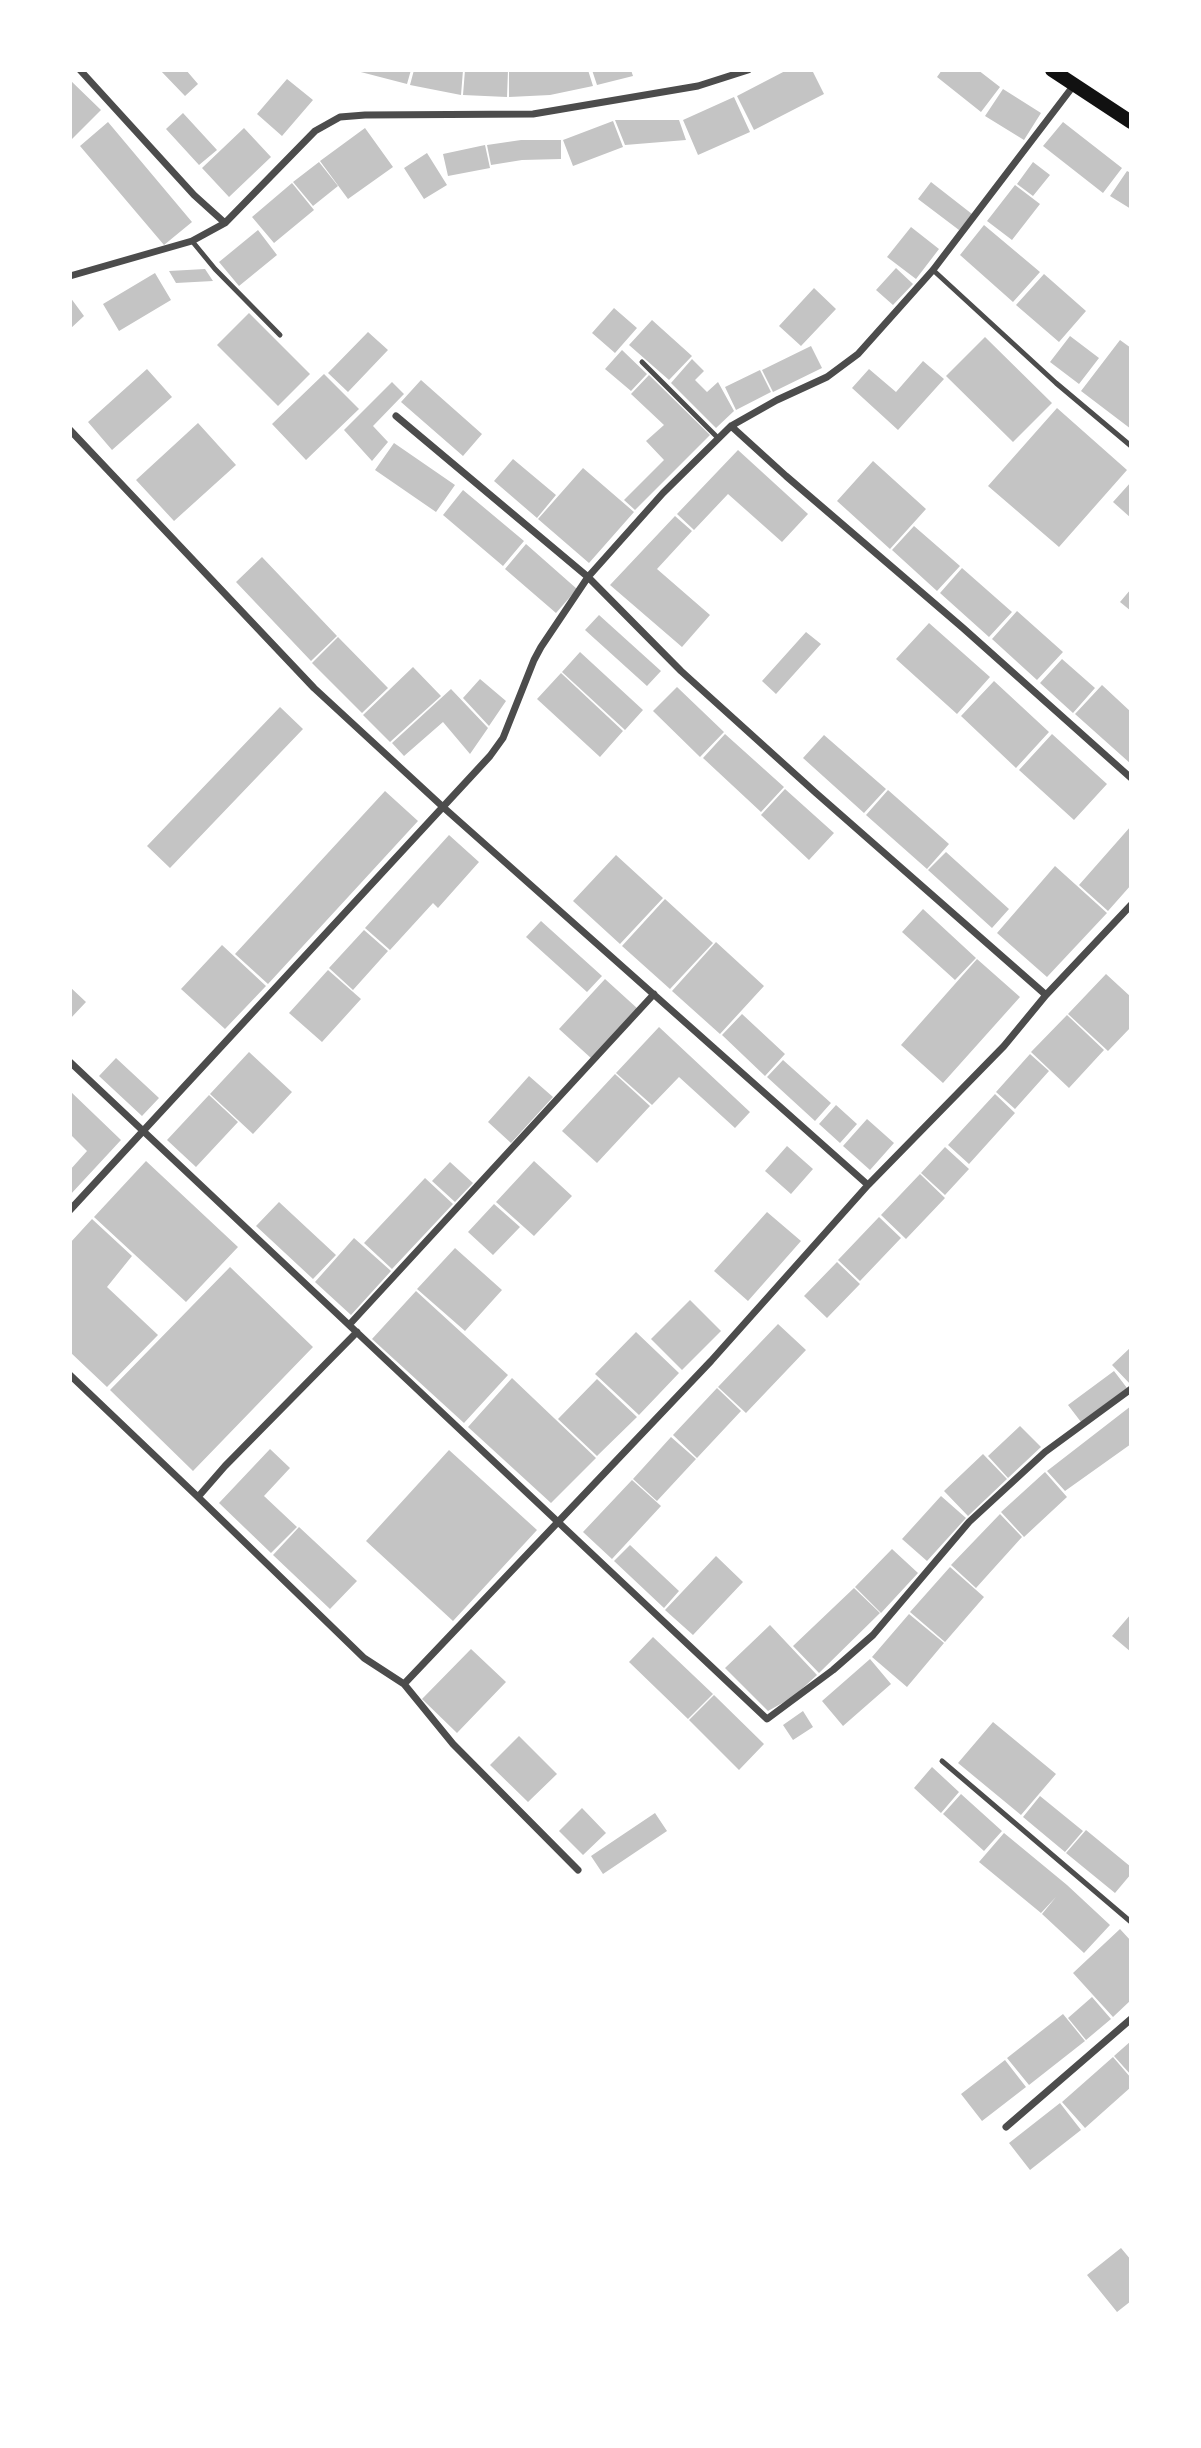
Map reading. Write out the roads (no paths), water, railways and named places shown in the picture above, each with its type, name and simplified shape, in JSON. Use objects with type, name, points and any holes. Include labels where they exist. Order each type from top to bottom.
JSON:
[{"type":"main road","points":[[1052,70],[1131,122]]},
{"type":"street","points":[[80,70],[194,195],[225,223]]},
{"type":"street","points":[[70,276],[192,241],[225,223],[315,131],[340,117],[533,114],[698,86],[748,70]]},
{"type":"street","points":[[70,1210],[491,756],[503,738],[534,660],[588,577],[663,493],[730,426],[827,377],[859,354],[933,270],[1074,85]]},
{"type":"street","points":[[396,415],[588,577],[681,671],[1046,995]]},
{"type":"street","points":[[730,426],[1131,778]]},
{"type":"street","points":[[70,430],[314,688],[443,807],[868,1185]]},
{"type":"street","points":[[404,1684],[711,1361],[868,1185],[1004,1046],[1046,995],[1131,905]]},
{"type":"street","points":[[349,1325],[654,994]]},
{"type":"street","points":[[70,1062],[767,1720],[833,1670],[873,1635],[969,1522],[1045,1452],[1131,1389]]},
{"type":"street","points":[[198,1497],[357,1332]]},
{"type":"street","points":[[70,1375],[79,1387],[198,1497],[364,1658],[404,1684],[453,1744],[578,1870]]},
{"type":"street","points":[[1006,2127],[1131,2018]]},
{"type":"lane","points":[[192,241],[215,269],[280,335]]},
{"type":"lane","points":[[933,270],[1056,383],[1131,446]]},
{"type":"lane","points":[[642,362],[717,437]]},
{"type":"lane","points":[[942,1761],[1131,1922]]}]
